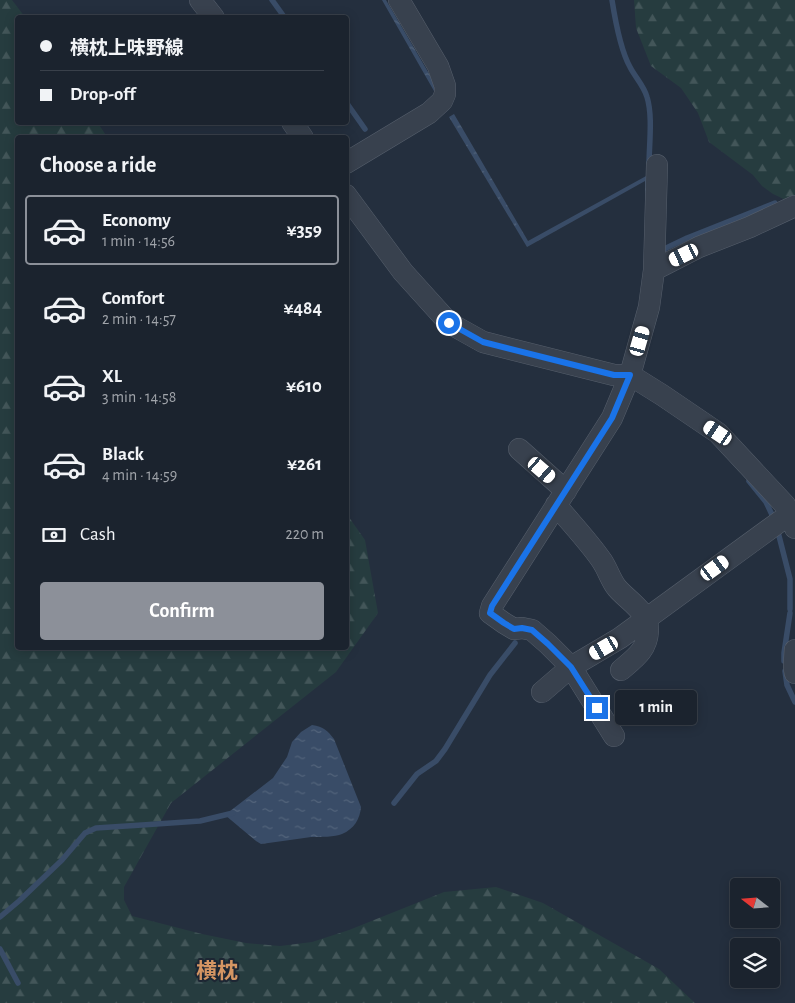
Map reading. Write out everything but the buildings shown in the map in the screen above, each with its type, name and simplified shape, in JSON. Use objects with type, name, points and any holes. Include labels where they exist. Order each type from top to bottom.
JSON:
[{"type":"street","points":[[200,0],[212,15]]},
{"type":"street","points":[[349,161],[429,113],[442,101],[445,94],[446,86],[438,66],[399,0]]},
{"type":"street","points":[[614,736],[571,667],[548,644],[532,630],[514,629],[490,613],[492,606],[612,418],[630,375],[649,307],[654,270],[657,165]]},
{"type":"street","points":[[349,199],[403,272],[449,323],[483,342],[614,375],[630,375],[718,433],[785,505],[793,521],[620,638],[571,667],[542,692]]},
{"type":"street","points":[[654,270],[795,206]]},
{"type":"street","points":[[518,449],[561,498],[616,587],[640,610],[646,619],[648,630],[644,646],[640,654],[621,670]]},
{"type":"street","points":[[795,650],[795,673]]},
{"type":"green space","points":[[0,0],[12,0],[23,15],[15,15],[15,125],[99,125],[106,135],[15,135],[15,650],[349,650],[349,517],[365,540],[378,613],[336,672],[171,803],[124,887],[124,900],[132,916],[246,943],[280,946],[312,942],[349,930],[444,892],[496,887],[543,903],[659,969],[695,1003],[0,1003]]},
{"type":"green space","points":[[634,0],[795,0],[795,198],[788,201],[773,194],[762,186],[753,175],[709,142],[698,113],[681,88],[651,66],[636,28]]},
{"type":"water","points":[[382,0],[386,0],[438,89],[434,91]]},
{"type":"water","points":[[454,114],[528,241],[648,175],[645,261],[645,181],[527,247],[449,117]]},
{"type":"water","points":[[312,725],[325,729],[334,739],[361,807],[358,819],[350,829],[339,835],[261,844],[225,815],[273,778],[287,757],[292,742],[301,732]]},
{"type":"waterway","points":[[272,0],[283,15]]},
{"type":"waterway","points":[[612,0],[624,52],[630,67],[644,89],[649,105],[649,166]]},
{"type":"waterway","points":[[349,106],[365,129]]},
{"type":"waterway","points":[[662,250],[775,203]]},
{"type":"waterway","points":[[749,481],[766,502],[774,519]]},
{"type":"waterway","points":[[778,532],[790,579],[790,609]]},
{"type":"waterway","points":[[784,661],[790,613]]},
{"type":"waterway","points":[[394,803],[417,774],[436,761],[490,675],[515,643]]},
{"type":"waterway","points":[[785,671],[787,685],[795,702]]},
{"type":"waterway","points":[[0,917],[62,860],[85,833],[96,828],[200,821],[233,813]]},
{"type":"waterway","points":[[0,949],[18,983]]},
{"type":"district","name":"横枕","points":[[217,971]]},
{"type":"route","points":[[449,323],[483,342],[614,375],[630,375],[612,418],[492,606],[490,613],[514,629],[532,630],[548,644],[571,667],[597,708]]}]
